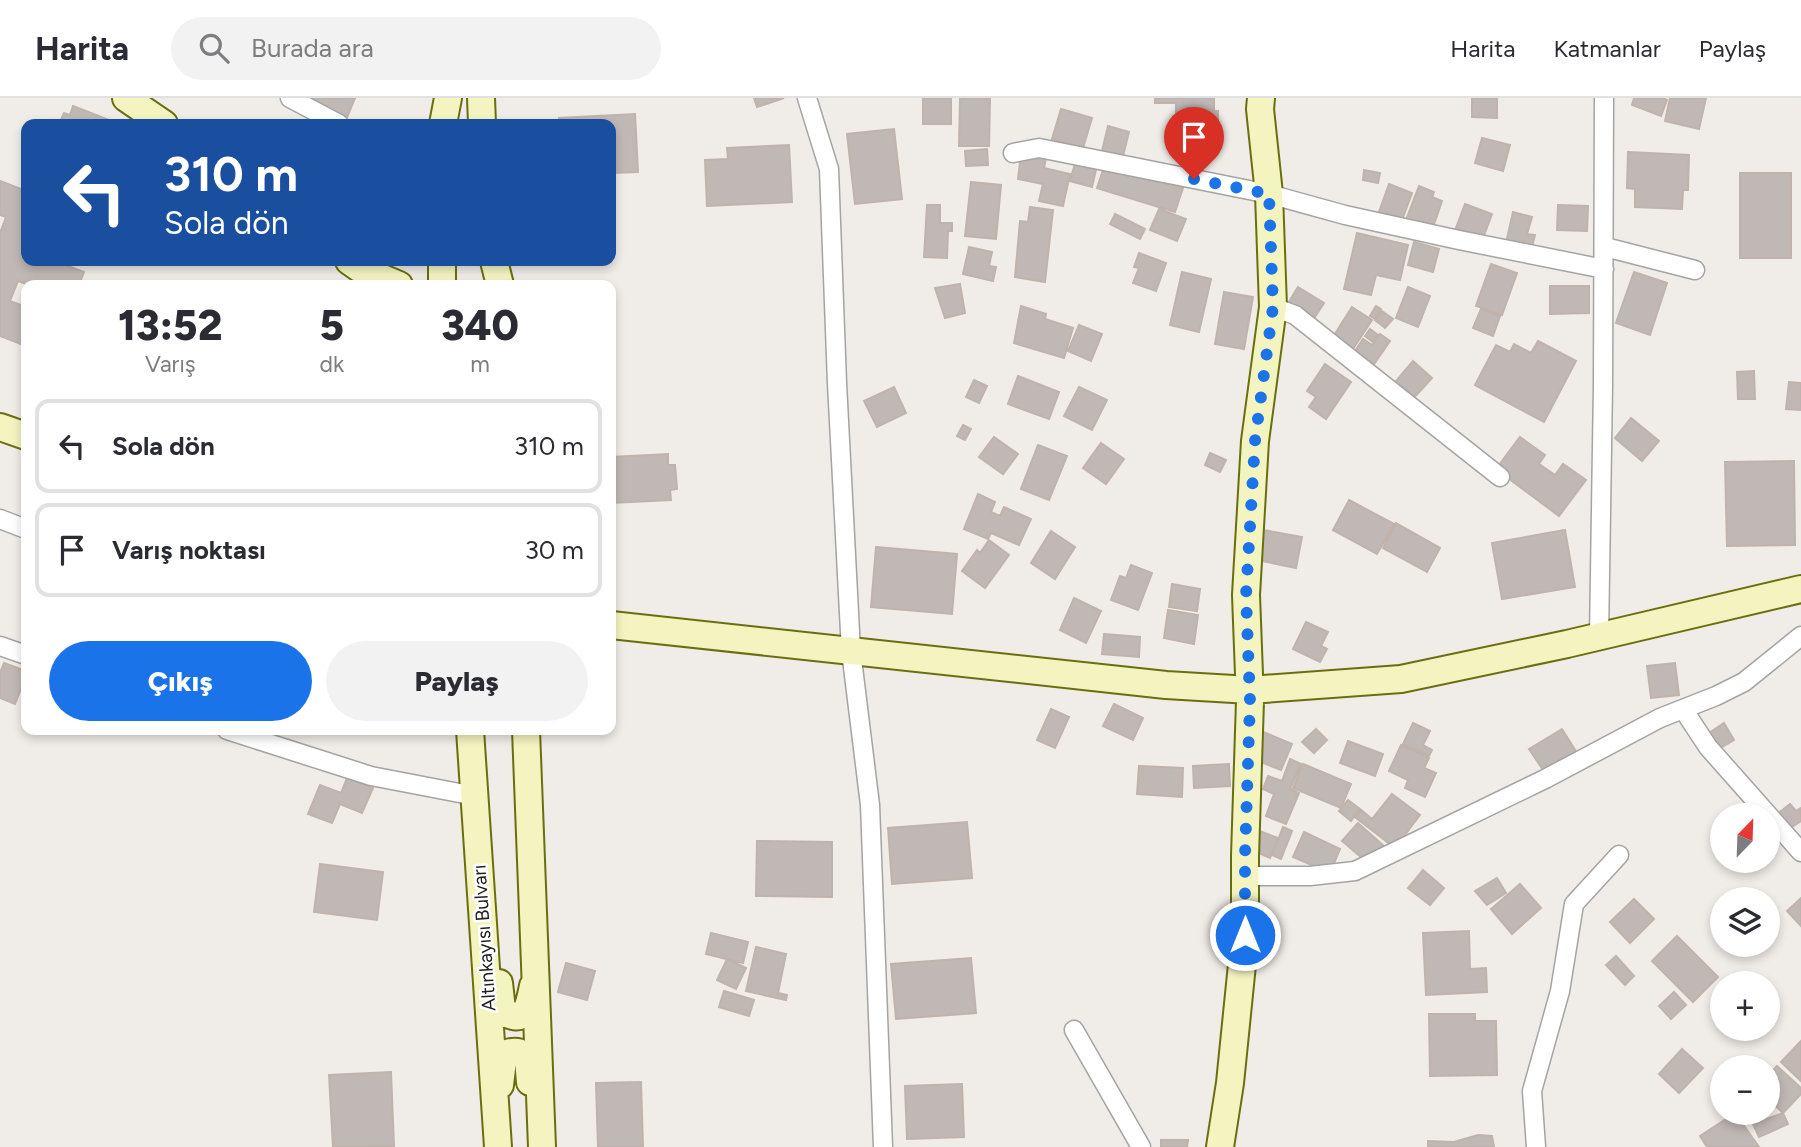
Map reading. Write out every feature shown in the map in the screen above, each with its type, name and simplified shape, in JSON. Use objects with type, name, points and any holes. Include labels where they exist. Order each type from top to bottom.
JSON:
[{"type":"main road","points":[[126,98],[157,119]]},
{"type":"main road","points":[[437,98],[438,119]]},
{"type":"main road","points":[[444,119],[448,98]]},
{"type":"main road","points":[[481,98],[482,119]]},
{"type":"main road","points":[[494,98],[496,119]]},
{"type":"main road","points":[[1220,1147],[1230,1083],[1245,935],[1250,690],[1246,595],[1254,455],[1273,307],[1269,194],[1261,98]]},
{"type":"main road","points":[[356,266],[387,280]]},
{"type":"main road","points":[[0,427],[21,434]]},
{"type":"main road","points":[[616,626],[1166,685],[1250,690],[1401,679],[1599,637],[1801,589]]},
{"type":"main road","name":"Altınkayısı Bulvarı","points":[[470,735],[498,1138]]},
{"type":"main road","points":[[526,735],[542,1147]]},
{"type":"main road","points":[[475,796],[491,838],[499,890],[500,996],[502,1010],[508,1015],[518,1017],[525,1013],[536,971]]},
{"type":"main road","points":[[498,1138],[503,1060],[507,1053],[521,1052],[528,1059],[530,1071],[532,1147]]},
{"type":"street","points":[[290,98],[330,119]]},
{"type":"street","points":[[807,98],[829,169],[851,651],[870,806],[883,1147]]},
{"type":"street","points":[[1599,637],[1605,247],[1604,98]]},
{"type":"street","points":[[1013,153],[1039,148],[1269,194],[1434,235],[1604,269]]},
{"type":"street","points":[[1605,247],[1695,270]]},
{"type":"street","points":[[1273,307],[1294,315],[1500,478]]},
{"type":"street","points":[[0,519],[21,527]]},
{"type":"street","points":[[1245,876],[1310,876],[1355,871],[1545,779],[1660,718],[1744,682],[1801,636]]},
{"type":"street","points":[[0,646],[21,653]]},
{"type":"street","points":[[1683,709],[1708,747],[1801,852]]},
{"type":"street","points":[[242,735],[371,776],[475,796]]},
{"type":"street","points":[[287,735],[288,750]]},
{"type":"street","points":[[1536,1147],[1532,1091],[1560,991],[1574,904],[1619,855]]},
{"type":"street","points":[[1074,1030],[1141,1147]]},
{"type":"building","points":[[300,98],[355,98],[346,119]]},
{"type":"building","points":[[754,98],[784,98],[757,107]]},
{"type":"building","points":[[923,98],[951,98],[951,124],[923,124]]},
{"type":"building","points":[[1155,98],[1214,98],[1214,111],[1218,111],[1218,126],[1176,126],[1176,103],[1155,103]]},
{"type":"building","points":[[1472,98],[1497,98],[1497,118],[1472,117]]},
{"type":"building","points":[[1634,98],[1667,100],[1661,116],[1632,105]]},
{"type":"building","points":[[1670,98],[1706,98],[1699,129],[1665,121]]},
{"type":"building","points":[[960,99],[990,99],[989,146],[959,146]]},
{"type":"building","points":[[73,106],[106,119],[61,119],[64,113],[70,115]]},
{"type":"building","points":[[1061,109],[1092,118],[1083,148],[1052,139]]},
{"type":"building","points":[[635,114],[638,172],[616,173],[616,119],[559,118]]},
{"type":"building","points":[[1108,126],[1129,132],[1123,156],[1102,151]]},
{"type":"building","points":[[894,129],[902,199],[855,204],[847,134]]},
{"type":"building","points":[[1482,138],[1510,145],[1503,171],[1475,163]]},
{"type":"building","points":[[789,145],[792,202],[707,206],[705,160],[728,159],[727,148]]},
{"type":"building","points":[[987,149],[988,165],[966,166],[965,151]]},
{"type":"building","points":[[1628,152],[1689,155],[1688,190],[1683,190],[1682,209],[1635,207],[1635,189],[1627,188]]},
{"type":"building","points":[[1021,154],[1046,158],[1044,168],[1070,174],[1063,206],[1039,201],[1043,184],[1018,179]]},
{"type":"building","points":[[1076,160],[1097,165],[1092,187],[1070,181]]},
{"type":"building","points":[[1105,164],[1183,188],[1175,212],[1097,188]]},
{"type":"building","points":[[1364,170],[1380,173],[1378,183],[1363,180]]},
{"type":"building","points":[[1740,173],[1791,173],[1791,258],[1740,258]]},
{"type":"building","points":[[0,181],[21,189],[21,266],[68,266],[84,272],[81,280],[18,281],[10,301],[21,305],[21,344],[0,336],[0,233],[6,217],[0,215]]},
{"type":"building","points":[[971,182],[1001,185],[996,239],[965,236]]},
{"type":"building","points":[[1389,184],[1412,193],[1402,220],[1379,212]]},
{"type":"building","points":[[1419,186],[1434,192],[1432,197],[1442,201],[1432,230],[1406,220]]},
{"type":"building","points":[[1465,204],[1492,214],[1483,238],[1456,228]]},
{"type":"building","points":[[927,205],[940,205],[940,223],[952,223],[952,231],[948,231],[947,258],[924,257]]},
{"type":"building","points":[[1558,205],[1588,206],[1587,231],[1557,230]]},
{"type":"building","points":[[1030,207],[1053,210],[1045,282],[1015,277],[1020,221],[1028,222]]},
{"type":"building","points":[[1159,209],[1186,219],[1177,241],[1150,230]]},
{"type":"building","points":[[1513,212],[1532,217],[1527,234],[1535,235],[1531,250],[1506,243]]},
{"type":"building","points":[[1115,214],[1145,229],[1140,239],[1110,224]]},
{"type":"building","points":[[1357,233],[1408,245],[1400,280],[1376,275],[1371,295],[1344,289]]},
{"type":"building","points":[[1414,242],[1439,249],[1433,272],[1408,265]]},
{"type":"building","points":[[969,247],[992,252],[989,266],[996,267],[993,281],[963,274]]},
{"type":"building","points":[[1139,253],[1166,263],[1156,291],[1133,283],[1139,268],[1134,267]]},
{"type":"building","points":[[1491,264],[1517,273],[1502,315],[1476,306]]},
{"type":"building","points":[[1182,272],[1211,279],[1199,332],[1170,325]]},
{"type":"building","points":[[1634,272],[1667,283],[1650,335],[1616,323]]},
{"type":"building","points":[[960,284],[965,313],[945,318],[935,288]]},
{"type":"building","points":[[1550,286],[1589,286],[1589,313],[1550,314]]},
{"type":"building","points":[[1298,287],[1324,303],[1315,317],[1289,302]]},
{"type":"building","points":[[1408,287],[1430,296],[1418,327],[1396,318]]},
{"type":"building","points":[[1224,292],[1253,297],[1244,349],[1215,344]]},
{"type":"building","points":[[1021,306],[1046,314],[1045,319],[1073,328],[1064,358],[1014,343]]},
{"type":"building","points":[[1376,306],[1381,309],[1375,319],[1370,316]]},
{"type":"building","points":[[1352,307],[1372,320],[1353,349],[1333,337]]},
{"type":"building","points":[[1481,309],[1500,316],[1493,336],[1473,328]]},
{"type":"building","points":[[1382,311],[1393,319],[1385,328],[1375,320]]},
{"type":"building","points":[[1079,325],[1102,334],[1091,361],[1068,351]]},
{"type":"building","points":[[1370,329],[1378,335],[1373,342],[1365,336]]},
{"type":"building","points":[[1380,334],[1390,341],[1372,367],[1353,354],[1363,339],[1372,345]]},
{"type":"building","points":[[1538,341],[1576,361],[1544,422],[1475,385],[1496,345],[1510,352],[1514,344],[1531,353]]},
{"type":"building","points":[[1413,361],[1432,378],[1409,403],[1391,387]]},
{"type":"building","points":[[1325,364],[1351,382],[1326,419],[1309,407],[1316,397],[1307,391]]},
{"type":"building","points":[[1754,371],[1755,399],[1738,399],[1737,372]]},
{"type":"building","points":[[1018,376],[1059,392],[1049,419],[1008,404]]},
{"type":"building","points":[[974,380],[987,386],[979,403],[966,397]]},
{"type":"building","points":[[1789,382],[1801,383],[1801,410],[1786,409]]},
{"type":"building","points":[[894,387],[906,413],[877,427],[864,401]]},
{"type":"building","points":[[1079,387],[1107,400],[1092,430],[1064,416]]},
{"type":"building","points":[[1631,418],[1659,441],[1642,461],[1615,438]]},
{"type":"building","points":[[963,425],[971,429],[965,440],[957,436]]},
{"type":"building","points":[[994,437],[1018,454],[1003,474],[979,457]]},
{"type":"building","points":[[1520,437],[1545,455],[1539,464],[1555,475],[1563,464],[1586,480],[1559,516],[1496,469]]},
{"type":"building","points":[[1101,443],[1124,459],[1106,484],[1083,468]]},
{"type":"building","points":[[1038,445],[1067,456],[1049,500],[1021,489]]},
{"type":"building","points":[[1210,453],[1226,460],[1220,472],[1205,465]]},
{"type":"building","points":[[668,454],[668,465],[675,465],[677,489],[670,490],[671,500],[616,503],[616,457]]},
{"type":"building","points":[[1794,461],[1795,545],[1727,546],[1725,462]]},
{"type":"building","points":[[978,494],[995,502],[991,512],[1000,516],[1004,507],[1031,519],[1019,545],[991,533],[988,539],[964,529]]},
{"type":"building","points":[[1349,500],[1394,524],[1377,554],[1333,530]]},
{"type":"building","points":[[1396,523],[1440,548],[1427,572],[1383,548]]},
{"type":"building","points":[[1263,530],[1302,537],[1296,568],[1257,560]]},
{"type":"building","points":[[1565,530],[1575,587],[1502,599],[1492,543]]},
{"type":"building","points":[[1051,531],[1075,547],[1055,579],[1031,563]]},
{"type":"building","points":[[989,540],[1009,555],[985,588],[962,571],[977,550],[980,553]]},
{"type":"building","points":[[876,547],[957,554],[952,614],[871,607]]},
{"type":"building","points":[[1131,565],[1152,573],[1138,610],[1111,600],[1120,576],[1126,578]]},
{"type":"building","points":[[1172,584],[1200,589],[1197,611],[1169,607]]},
{"type":"building","points":[[1074,598],[1101,611],[1086,643],[1060,630]]},
{"type":"building","points":[[1168,610],[1198,615],[1194,644],[1164,638]]},
{"type":"building","points":[[1306,622],[1328,632],[1321,646],[1327,649],[1320,662],[1293,649]]},
{"type":"building","points":[[1104,634],[1140,637],[1139,657],[1102,654]]},
{"type":"building","points":[[4,663],[21,669],[21,689],[15,704],[0,698],[0,673]]},
{"type":"building","points":[[1675,663],[1679,695],[1651,698],[1647,666]]},
{"type":"building","points":[[1114,704],[1143,718],[1133,740],[1103,726]]},
{"type":"building","points":[[1051,709],[1069,717],[1055,748],[1037,740]]},
{"type":"building","points":[[1413,723],[1430,731],[1423,745],[1432,750],[1429,756],[1403,744]]},
{"type":"building","points":[[1724,723],[1734,740],[1719,749],[1709,733]]},
{"type":"building","points":[[1316,729],[1327,740],[1314,753],[1302,742]]},
{"type":"building","points":[[1562,729],[1577,753],[1545,773],[1529,749]]},
{"type":"building","points":[[1261,731],[1292,744],[1281,770],[1251,758]]},
{"type":"building","points":[[1348,741],[1383,754],[1375,776],[1340,763]]},
{"type":"building","points":[[1401,745],[1429,758],[1424,768],[1436,773],[1425,797],[1405,788],[1408,780],[1389,771]]},
{"type":"building","points":[[1290,759],[1301,764],[1290,789],[1299,793],[1286,824],[1266,816],[1274,794],[1263,789],[1268,776],[1282,781]]},
{"type":"building","points":[[1229,764],[1230,786],[1194,788],[1193,766]]},
{"type":"building","points":[[1303,764],[1351,784],[1341,808],[1293,788]]},
{"type":"building","points":[[1139,766],[1183,768],[1182,797],[1137,794]]},
{"type":"building","points":[[347,778],[373,788],[362,813],[340,804],[332,823],[308,814],[320,785],[341,793]]},
{"type":"building","points":[[1392,794],[1420,815],[1395,848],[1355,817],[1361,810],[1372,819]]},
{"type":"building","points":[[1348,800],[1360,809],[1351,821],[1339,811]]},
{"type":"building","points":[[1790,804],[1796,811],[1801,808],[1801,821],[1789,829],[1780,818],[1780,812]]},
{"type":"building","points":[[967,822],[972,878],[892,884],[888,828]]},
{"type":"building","points":[[1358,823],[1384,846],[1368,863],[1342,841]]},
{"type":"building","points":[[1283,827],[1292,831],[1281,859],[1272,855]]},
{"type":"building","points":[[1257,830],[1278,838],[1270,858],[1249,849]]},
{"type":"building","points":[[1304,832],[1340,849],[1330,873],[1293,857]]},
{"type":"building","points":[[757,841],[832,842],[832,897],[756,896]]},
{"type":"building","points":[[320,864],[383,872],[377,920],[314,912]]},
{"type":"building","points":[[1423,870],[1444,888],[1430,905],[1408,888]]},
{"type":"building","points":[[1497,878],[1506,893],[1487,905],[1475,891]]},
{"type":"building","points":[[1520,884],[1541,908],[1512,934],[1491,909]]},
{"type":"building","points":[[1801,898],[1801,926],[1787,911]]},
{"type":"building","points":[[1634,899],[1654,919],[1630,943],[1610,922]]},
{"type":"building","points":[[1469,931],[1470,969],[1486,968],[1487,992],[1426,995],[1423,933]]},
{"type":"building","points":[[711,933],[748,942],[743,963],[706,954]]},
{"type":"building","points":[[1677,936],[1712,971],[1710,985],[1693,1002],[1652,961]]},
{"type":"building","points":[[756,947],[786,954],[778,993],[787,995],[786,1000],[746,991]]},
{"type":"building","points":[[1616,956],[1634,976],[1625,985],[1606,965]]},
{"type":"building","points":[[971,958],[976,1013],[896,1019],[891,964]]},
{"type":"building","points":[[727,959],[746,968],[736,989],[717,980]]},
{"type":"building","points":[[566,963],[595,971],[587,1000],[558,992]]},
{"type":"building","points":[[724,991],[754,1000],[749,1016],[719,1007]]},
{"type":"building","points":[[1674,992],[1686,1005],[1671,1019],[1659,1006]]},
{"type":"building","points":[[1429,1014],[1475,1014],[1475,1021],[1496,1021],[1497,1075],[1430,1076]]},
{"type":"building","points":[[1801,1041],[1801,1081],[1781,1062]]},
{"type":"building","points":[[1682,1049],[1703,1068],[1679,1093],[1659,1074]]},
{"type":"building","points":[[1780,1069],[1801,1088],[1801,1094],[1783,1113],[1780,1110]]},
{"type":"building","points":[[391,1072],[394,1146],[333,1147],[329,1075]]},
{"type":"building","points":[[641,1082],[643,1147],[598,1147],[596,1083]]},
{"type":"building","points":[[962,1084],[964,1137],[907,1139],[905,1086]]},
{"type":"building","points":[[1783,1113],[1788,1124],[1759,1137],[1753,1125],[1780,1125],[1780,1114]]},
{"type":"building","points":[[1717,1125],[1743,1125],[1759,1147],[1707,1147],[1700,1136]]},
{"type":"building","points":[[1478,1135],[1492,1136],[1494,1147],[1428,1147],[1428,1141],[1454,1142]]},
{"type":"building","points":[[1161,1140],[1188,1140],[1187,1147],[1161,1147]]},
{"type":"route","points":[[1194,179],[1269,194],[1273,307],[1255,441],[1246,595],[1250,701],[1245,935]]}]
